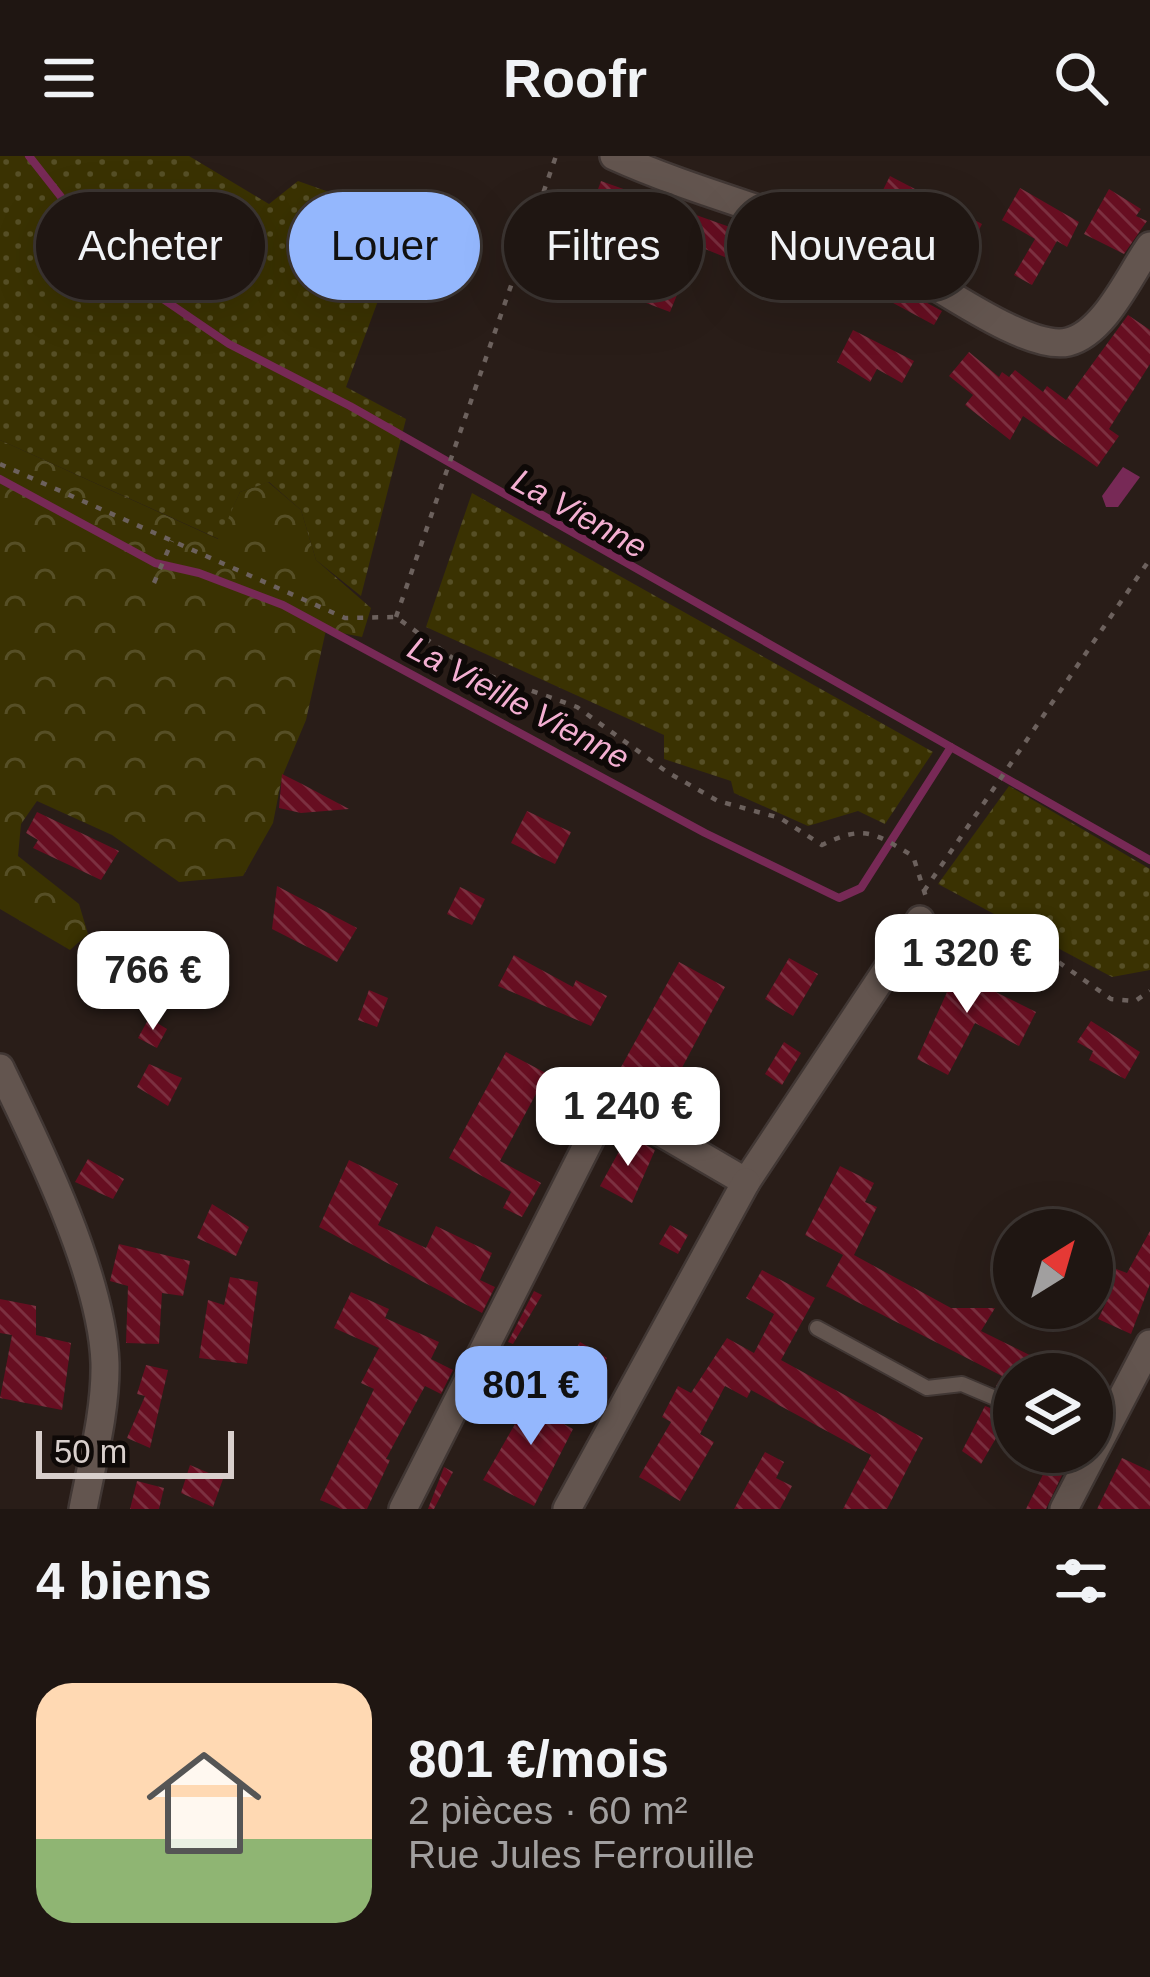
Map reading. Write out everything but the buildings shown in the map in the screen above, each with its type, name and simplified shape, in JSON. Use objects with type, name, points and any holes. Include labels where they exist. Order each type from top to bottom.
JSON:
[{"type":"street","points":[[614,156],[780,213],[882,256],[1031,339],[1068,342],[1096,325],[1150,246]]},
{"type":"street","points":[[567,1509],[746,1182],[929,916]]},
{"type":"street","points":[[0,1068],[41,1152],[94,1301],[105,1363],[83,1509]]},
{"type":"street","points":[[403,1509],[609,1102],[746,1182]]},
{"type":"street","points":[[1113,1412],[1150,1344]]},
{"type":"street","points":[[1064,1509],[1081,1473]]},
{"type":"lane","points":[[817,1328],[927,1388],[962,1384],[993,1397]]},
{"type":"path","points":[[396,617],[556,156]]},
{"type":"path","points":[[0,464],[345,618],[396,617],[465,667],[577,706],[667,772],[718,801],[779,818],[822,845],[850,832],[881,837],[913,856],[929,916],[1057,961],[1111,999],[1135,1001],[1150,991]]},
{"type":"path","points":[[154,583],[172,542]]},
{"type":"path","points":[[924,891],[1150,559]]},
{"type":"green space","points":[[0,156],[189,156],[249,192],[36,192],[36,300],[265,300],[265,202],[269,204],[298,181],[329,192],[289,192],[289,300],[378,300],[346,387],[406,419],[361,596],[316,560],[301,510],[269,482],[240,492],[219,539],[0,440]]},
{"type":"green space","points":[[0,440],[218,539],[240,492],[268,482],[301,510],[316,560],[371,608],[362,637],[326,630],[306,720],[282,777],[273,823],[243,876],[179,882],[112,835],[37,801],[21,824],[18,856],[79,904],[88,934],[70,950],[0,909]]},
{"type":"green space","points":[[472,493],[933,752],[885,824],[858,811],[808,826],[734,793],[731,781],[664,759],[664,735],[426,627]]},
{"type":"green space","points":[[1009,786],[1150,869],[1150,970],[1112,977],[938,884]]},
{"type":"shaded area","points":[[1123,467],[1140,477],[1118,507],[1106,507],[1102,496]]},
{"type":"waterway","name":"La Vienne","points":[[29,156],[116,267],[229,344],[350,406],[1150,860]]},
{"type":"waterway","name":"La Vieille Vienne","points":[[0,479],[155,563],[199,573],[283,605],[705,833],[839,898],[861,888],[951,747]]}]
